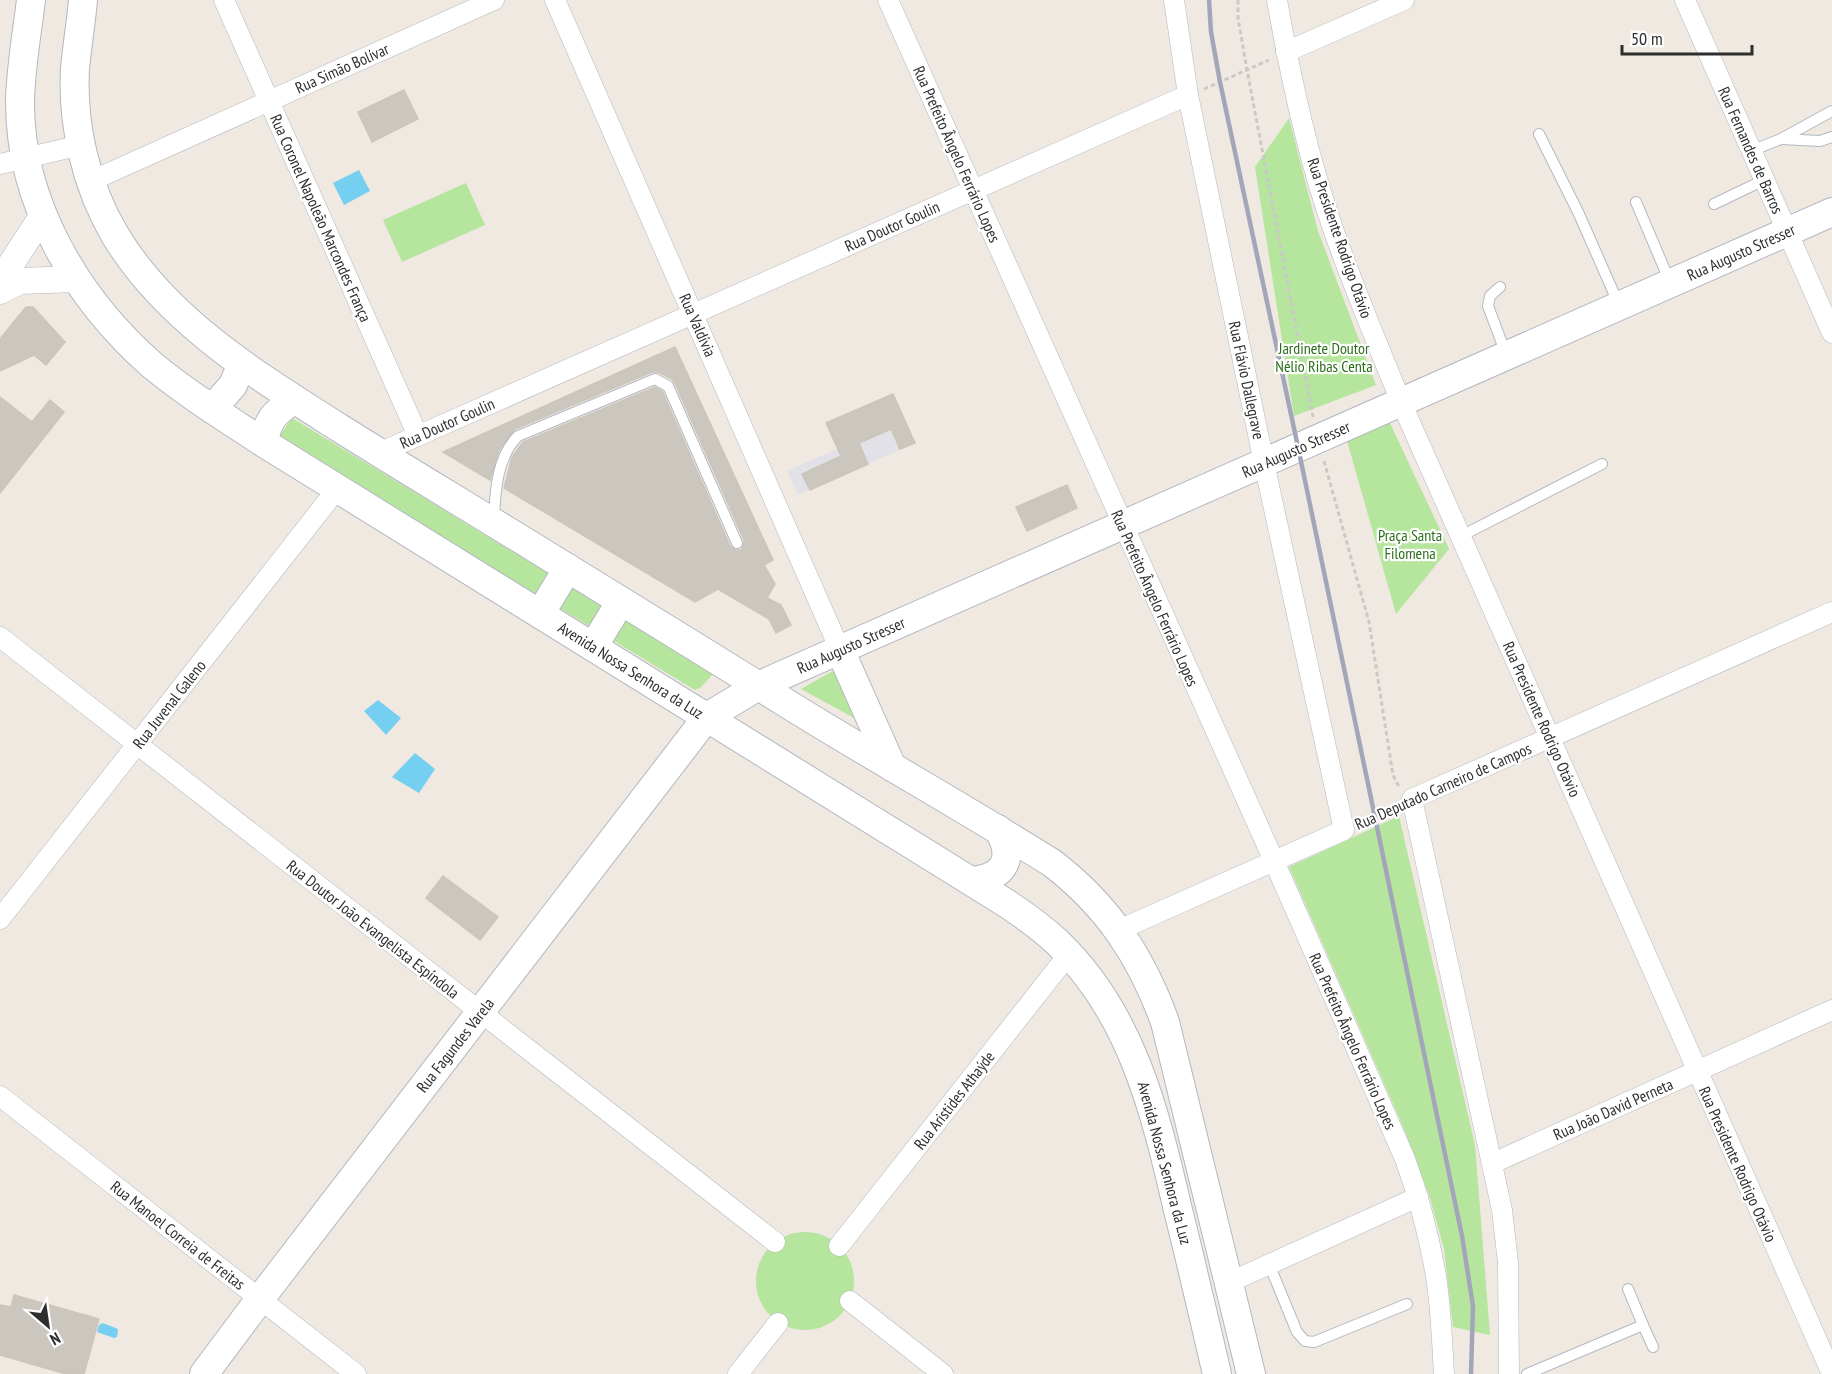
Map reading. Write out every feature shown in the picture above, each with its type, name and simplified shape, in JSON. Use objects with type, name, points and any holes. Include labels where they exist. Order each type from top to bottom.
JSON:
[{"type":"main road","name":"Avenida Nossa Senhora da Luz","points":[[31,0],[21,75],[22,128],[13,161],[76,279],[109,322],[131,345],[178,385],[264,443],[972,880],[1034,923],[1068,955],[1106,1004],[1127,1042],[1147,1090],[1166,1156],[1217,1374]]},
{"type":"main road","name":"Avenida Nossa Senhora da Luz","points":[[84,0],[75,71],[81,145],[91,181],[114,234],[155,287],[176,309],[242,364],[294,399],[892,767],[998,829],[1052,863],[1091,897],[1119,930],[1146,977],[1165,1022],[1251,1374]]},
{"type":"main road","name":"Rua Augusto Stresser","points":[[707,717],[760,685],[1832,212]]},
{"type":"main road","points":[[212,409],[233,385],[242,364]]},
{"type":"main road","points":[[264,443],[266,426],[270,420],[294,399]]},
{"type":"main road","points":[[540,614],[568,568]]},
{"type":"main road","points":[[593,647],[621,600]]},
{"type":"main road","points":[[840,650],[892,767]]},
{"type":"main road","name":"Rua Fagundes Varela","points":[[204,1374],[707,717]]},
{"type":"main road","points":[[972,880],[986,879],[1005,863],[1008,854],[1006,844],[998,829]]},
{"type":"street","name":"Rua Coronel Napoleão Marcondes França","points":[[224,0],[418,436]]},
{"type":"street","name":"Rua Simão Bolívar","points":[[91,181],[494,0]]},
{"type":"street","name":"Rua Valdívia","points":[[555,0],[840,650]]},
{"type":"street","name":"Rua Prefeito Ângelo Ferrário Lopes","points":[[888,0],[1274,861],[1389,1122],[1418,1197]]},
{"type":"street","name":"Rua Flávio Dallegrave","points":[[1174,0],[1188,95],[1264,463],[1344,830]]},
{"type":"street","name":"Rua Presidente Rodrigo Otávio","points":[[1277,0],[1305,135],[1331,223],[1401,402],[1832,1374]]},
{"type":"street","points":[[1286,52],[1404,0]]},
{"type":"street","name":"Rua Fernandes de Barros","points":[[1685,0],[1832,333]]},
{"type":"street","name":"Rua Doutor Goulin","points":[[379,453],[1188,95]]},
{"type":"street","points":[[13,161],[81,145]]},
{"type":"street","points":[[0,281],[43,215]]},
{"type":"street","points":[[0,291],[20,281],[76,279]]},
{"type":"street","name":"Rua Juvenal Galeno","points":[[0,919],[337,489]]},
{"type":"street","name":"Rua Deputado Carneiro de Campos","points":[[1412,799],[1832,612]]},
{"type":"street","name":"Rua Doutor João Evangelista Espíndola","points":[[0,637],[775,1242]]},
{"type":"street","points":[[1412,799],[1502,1210],[1508,1263],[1509,1374]]},
{"type":"street","name":"Rua Deputado Carneiro de Campos","points":[[1119,930],[1344,830]]},
{"type":"street","name":"Rua Aristides Athaýde","points":[[839,1246],[1068,955]]},
{"type":"street","name":"Rua João David Perneta","points":[[1493,1163],[1832,1010]]},
{"type":"street","name":"Rua Manoel Correia de Freitas","points":[[0,1096],[356,1374]]},
{"type":"street","points":[[1228,1283],[1418,1197],[1436,1279],[1444,1374]]},
{"type":"street","points":[[850,1301],[943,1374]]},
{"type":"street","points":[[738,1374],[778,1323]]},
{"type":"lane","points":[[1751,151],[1781,139],[1832,111]]},
{"type":"lane","points":[[1539,134],[1579,214],[1619,306]]},
{"type":"lane","points":[[1781,139],[1820,141],[1832,137]]},
{"type":"lane","points":[[1714,204],[1764,180]]},
{"type":"lane","points":[[1636,202],[1671,283]]},
{"type":"lane","points":[[1500,287],[1490,296],[1488,306],[1507,356]]},
{"type":"lane","points":[[494,523],[496,488],[504,458],[509,446],[518,436],[655,379],[668,386],[736,543]]},
{"type":"lane","points":[[1461,536],[1602,464]]},
{"type":"lane","points":[[1269,1264],[1297,1332],[1305,1341],[1314,1342],[1407,1304]]},
{"type":"lane","points":[[1628,1289],[1653,1347]]},
{"type":"lane","points":[[1527,1374],[1643,1325]]},
{"type":"path","points":[[1238,0],[1238,18],[1246,70],[1313,422]]},
{"type":"path","points":[[1188,95],[1286,52]]},
{"type":"path","points":[[1323,456],[1369,622],[1393,775],[1400,788],[1412,799]]},
{"type":"path","name":"Rua Deputado Carneiro de Campos","points":[[1344,830],[1412,799]]},
{"type":"shaded area","points":[[893,394],[915,443],[798,495],[787,471],[837,449],[826,423]]},
{"type":"green space","name":"Jardinete Doutor Nélio Ribas Centa","points":[[1289,118],[1318,231],[1376,385],[1294,416],[1255,167]]},
{"type":"green space","points":[[466,183],[485,225],[402,262],[383,220]]},
{"type":"green space","points":[[292,418],[713,674],[695,690],[278,438]]},
{"type":"green space","name":"Praça Santa Filomena","points":[[1389,421],[1449,549],[1396,614],[1346,437]]},
{"type":"green space","points":[[838,668],[865,724],[801,689]]},
{"type":"green space","points":[[1399,816],[1475,1145],[1490,1335],[1453,1327],[1444,1249],[1430,1198],[1405,1131],[1289,867]]},
{"type":"green space","points":[[805,1232],[824,1236],[839,1247],[850,1262],[854,1281],[850,1300],[839,1315],[824,1326],[805,1330],[786,1326],[771,1315],[760,1300],[756,1281],[760,1262],[771,1247],[786,1236]]},
{"type":"water","points":[[359,170],[370,191],[344,205],[333,183]]},
{"type":"water","points":[[378,700],[401,718],[386,735],[364,711]]},
{"type":"water","points":[[415,753],[435,769],[419,793],[392,777]]},
{"type":"water","points":[[103,1323],[118,1329],[117,1337],[97,1332],[99,1325]]},
{"type":"building","points":[[404,90],[418,119],[372,142],[358,112]]},
{"type":"building","points":[[26,307],[33,307],[65,342],[46,365],[34,355],[0,371],[0,339]]},
{"type":"building","points":[[675,347],[773,560],[764,565],[775,584],[767,598],[781,605],[791,625],[776,633],[769,619],[718,589],[695,602],[504,488],[512,457],[523,442],[655,387],[662,391],[730,546],[741,550],[744,540],[672,379],[658,372],[652,372],[515,429],[499,450],[490,480],[443,452]]},
{"type":"building","points":[[893,394],[915,443],[900,449],[891,429],[859,443],[868,464],[810,490],[802,474],[841,456],[826,423]]},
{"type":"building","points":[[0,397],[32,422],[50,400],[64,412],[0,493]]},
{"type":"building","points":[[1067,485],[1077,508],[1027,531],[1016,507]]},
{"type":"building","points":[[443,876],[498,917],[480,940],[426,898]]},
{"type":"building","points":[[14,1295],[99,1319],[84,1374],[66,1374],[0,1355],[0,1305],[11,1307]]},
{"type":"railway","points":[[1209,0],[1211,32],[1220,82],[1462,1236],[1473,1306],[1471,1374]]}]
